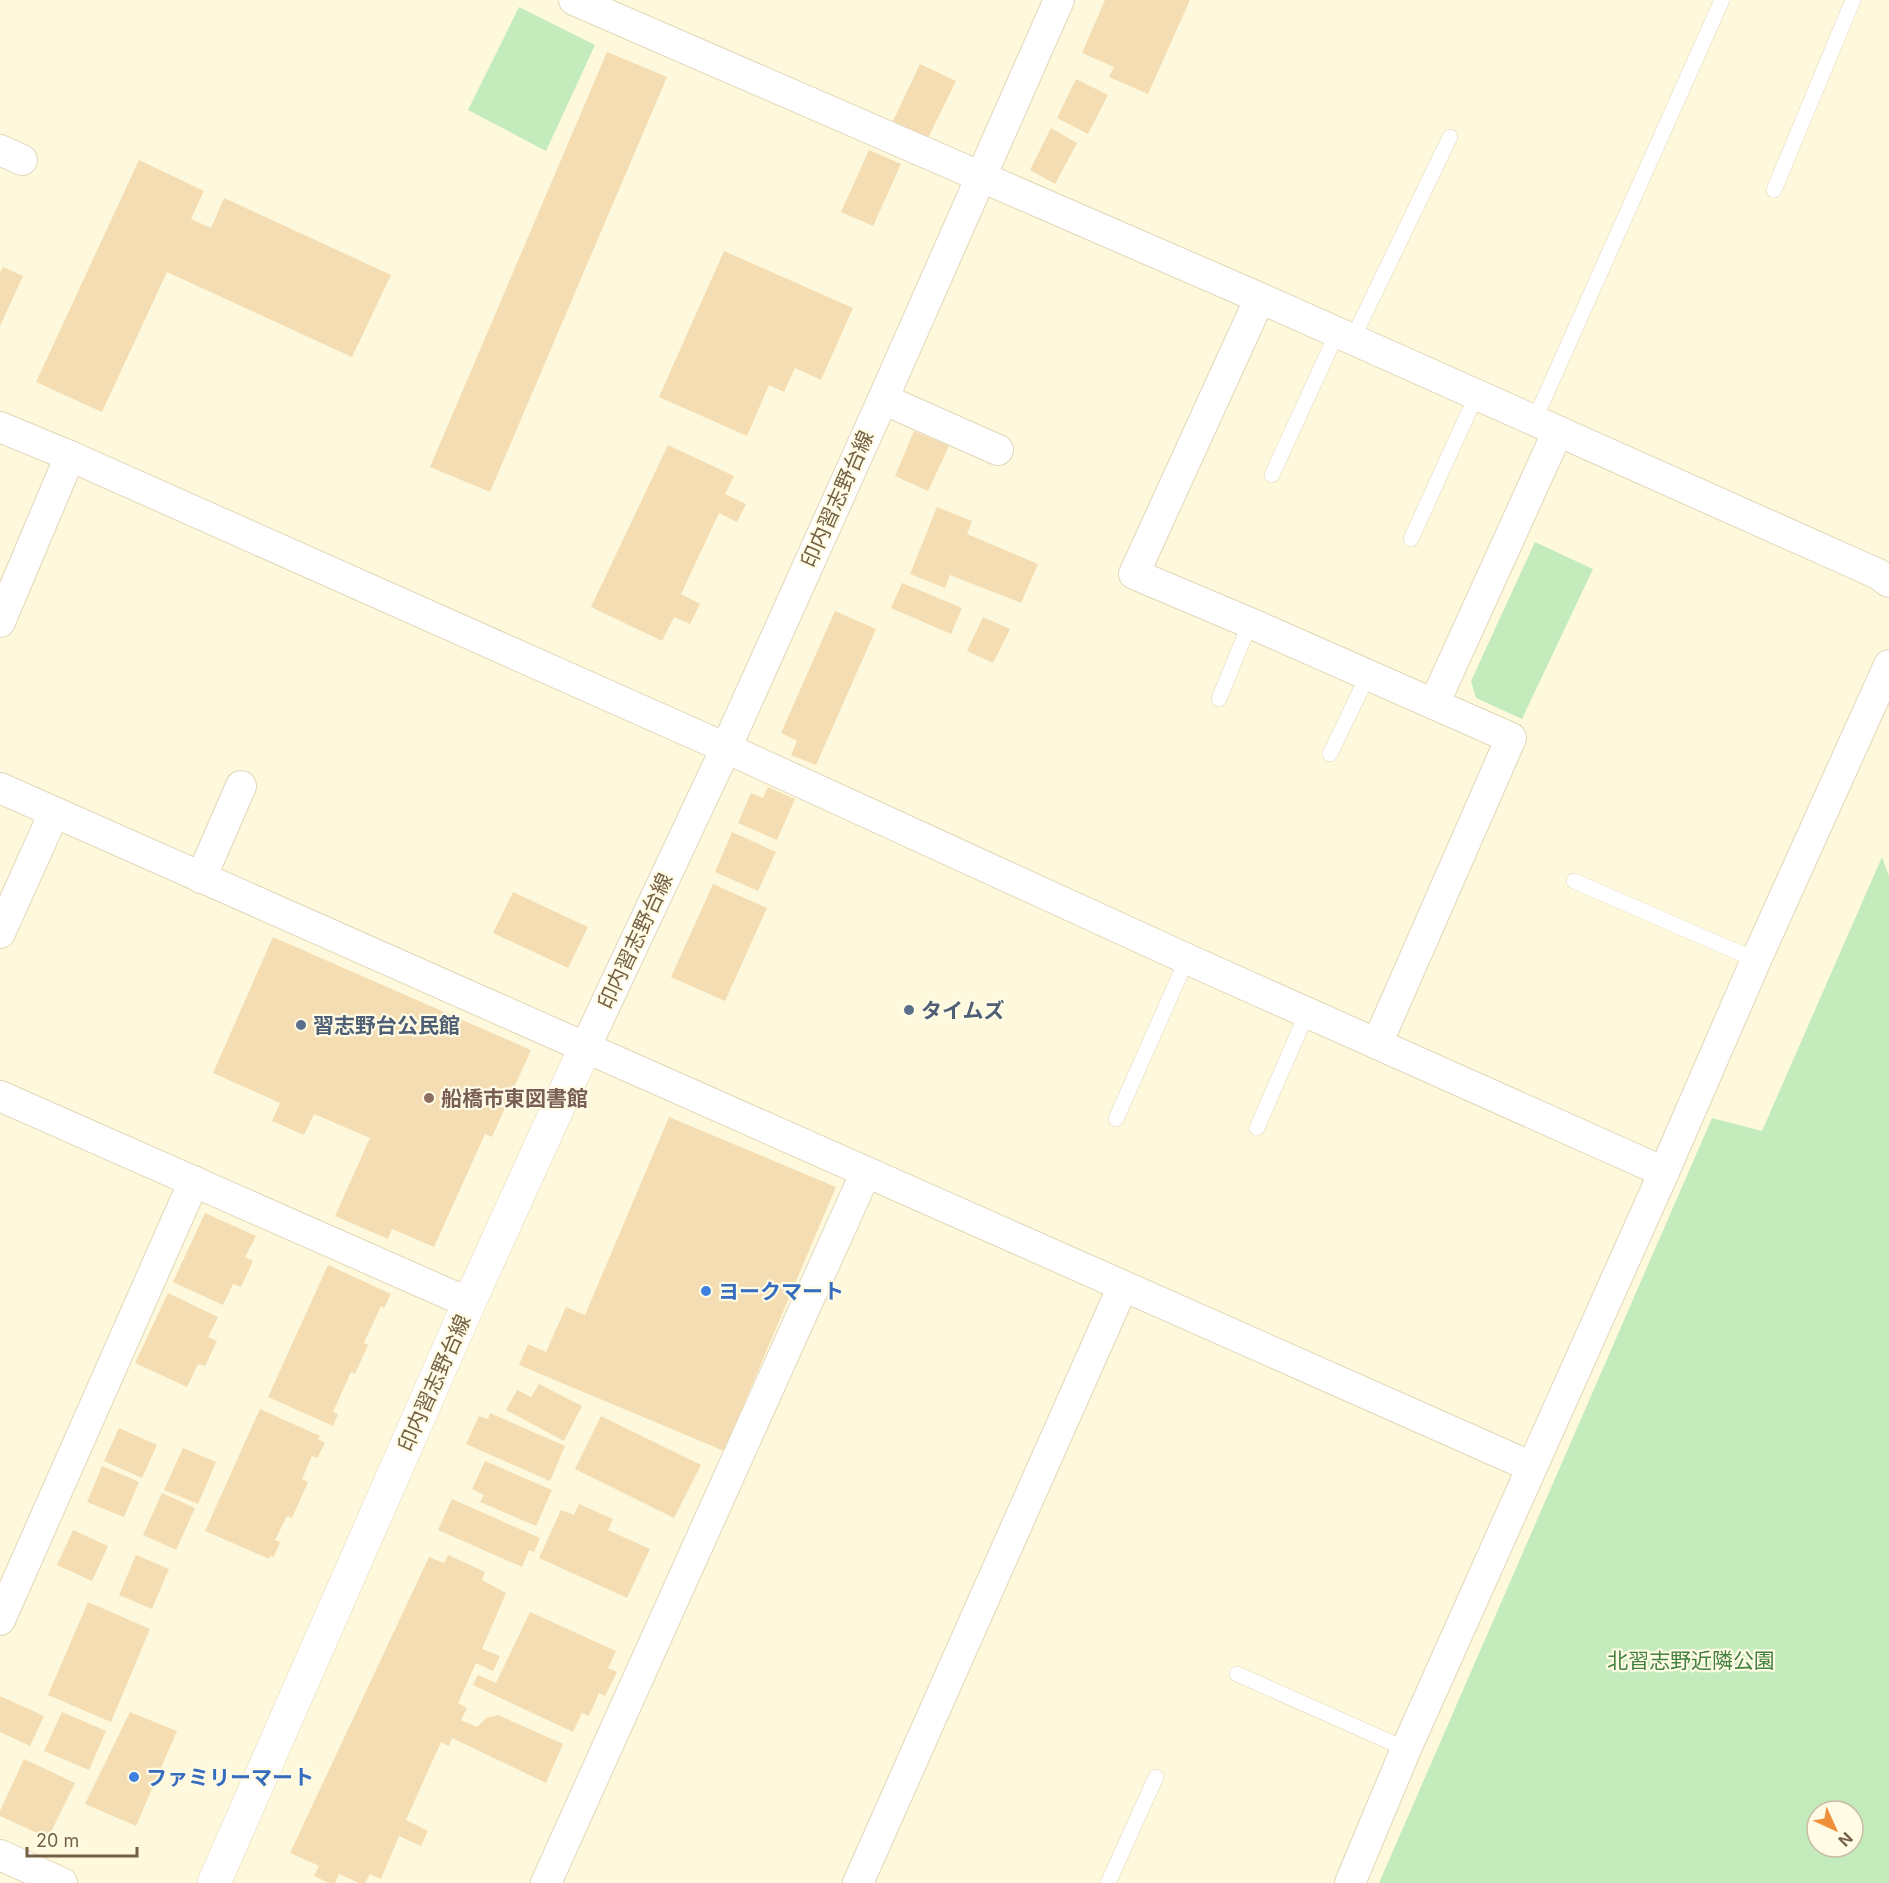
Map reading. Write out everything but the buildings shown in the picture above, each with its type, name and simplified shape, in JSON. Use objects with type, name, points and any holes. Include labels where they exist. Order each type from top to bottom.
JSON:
[{"type":"street","points":[[574,0],[1260,298],[1878,574],[1889,582]]},
{"type":"street","name":"印内習志野台線","points":[[214,1883],[469,1303],[585,1048],[726,748],[1059,0]]},
{"type":"street","points":[[1260,298],[1134,574],[1511,738],[1377,1044]]},
{"type":"street","points":[[883,399],[998,450]]},
{"type":"street","points":[[1434,704],[1546,426]]},
{"type":"street","points":[[0,427],[726,748],[1186,959],[1664,1172]]},
{"type":"street","points":[[0,622],[70,456]]},
{"type":"street","points":[[1350,1883],[1406,1749],[1889,665]]},
{"type":"street","points":[[201,878],[241,786]]},
{"type":"street","points":[[0,788],[1532,1467]]},
{"type":"street","points":[[0,933],[54,813]]},
{"type":"street","points":[[0,1096],[469,1303]]},
{"type":"street","points":[[546,1883],[866,1172]]},
{"type":"street","points":[[0,1620],[194,1182]]},
{"type":"street","points":[[858,1883],[1123,1286]]},
{"type":"street","points":[[0,1855],[63,1883]]},
{"type":"lane","points":[[1546,426],[1722,0]]},
{"type":"lane","points":[[1774,190],[1853,0]]},
{"type":"lane","points":[[1272,475],[1450,138]]},
{"type":"lane","points":[[1411,539],[1476,396]]},
{"type":"lane","points":[[1219,699],[1250,623]]},
{"type":"lane","points":[[1330,754],[1368,675]]},
{"type":"lane","points":[[1574,881],[1756,960]]},
{"type":"lane","points":[[1116,1119],[1186,959]]},
{"type":"lane","points":[[1257,1128],[1307,1013]]},
{"type":"lane","points":[[1237,1674],[1406,1749]]},
{"type":"lane","points":[[1108,1883],[1156,1777]]},
{"type":"green space","points":[[519,7],[595,45],[546,151],[468,110]]},
{"type":"green space","points":[[1535,542],[1593,569],[1522,719],[1476,698],[1471,681]]},
{"type":"green space","name":"北習志野近隣公園","points":[[1882,857],[1889,876],[1889,1883],[1379,1883],[1712,1118],[1762,1131]]},
{"type":"place","name":"タイムズ","points":[[909,1010]]},
{"type":"place","name":"習志野台公民館","points":[[301,1025]]},
{"type":"place","name":"船橋市東図書館","points":[[429,1098]]},
{"type":"place","name":"ヨークマート","points":[[706,1291]]},
{"type":"place","name":"ファミリーマート","points":[[134,1777]]}]
